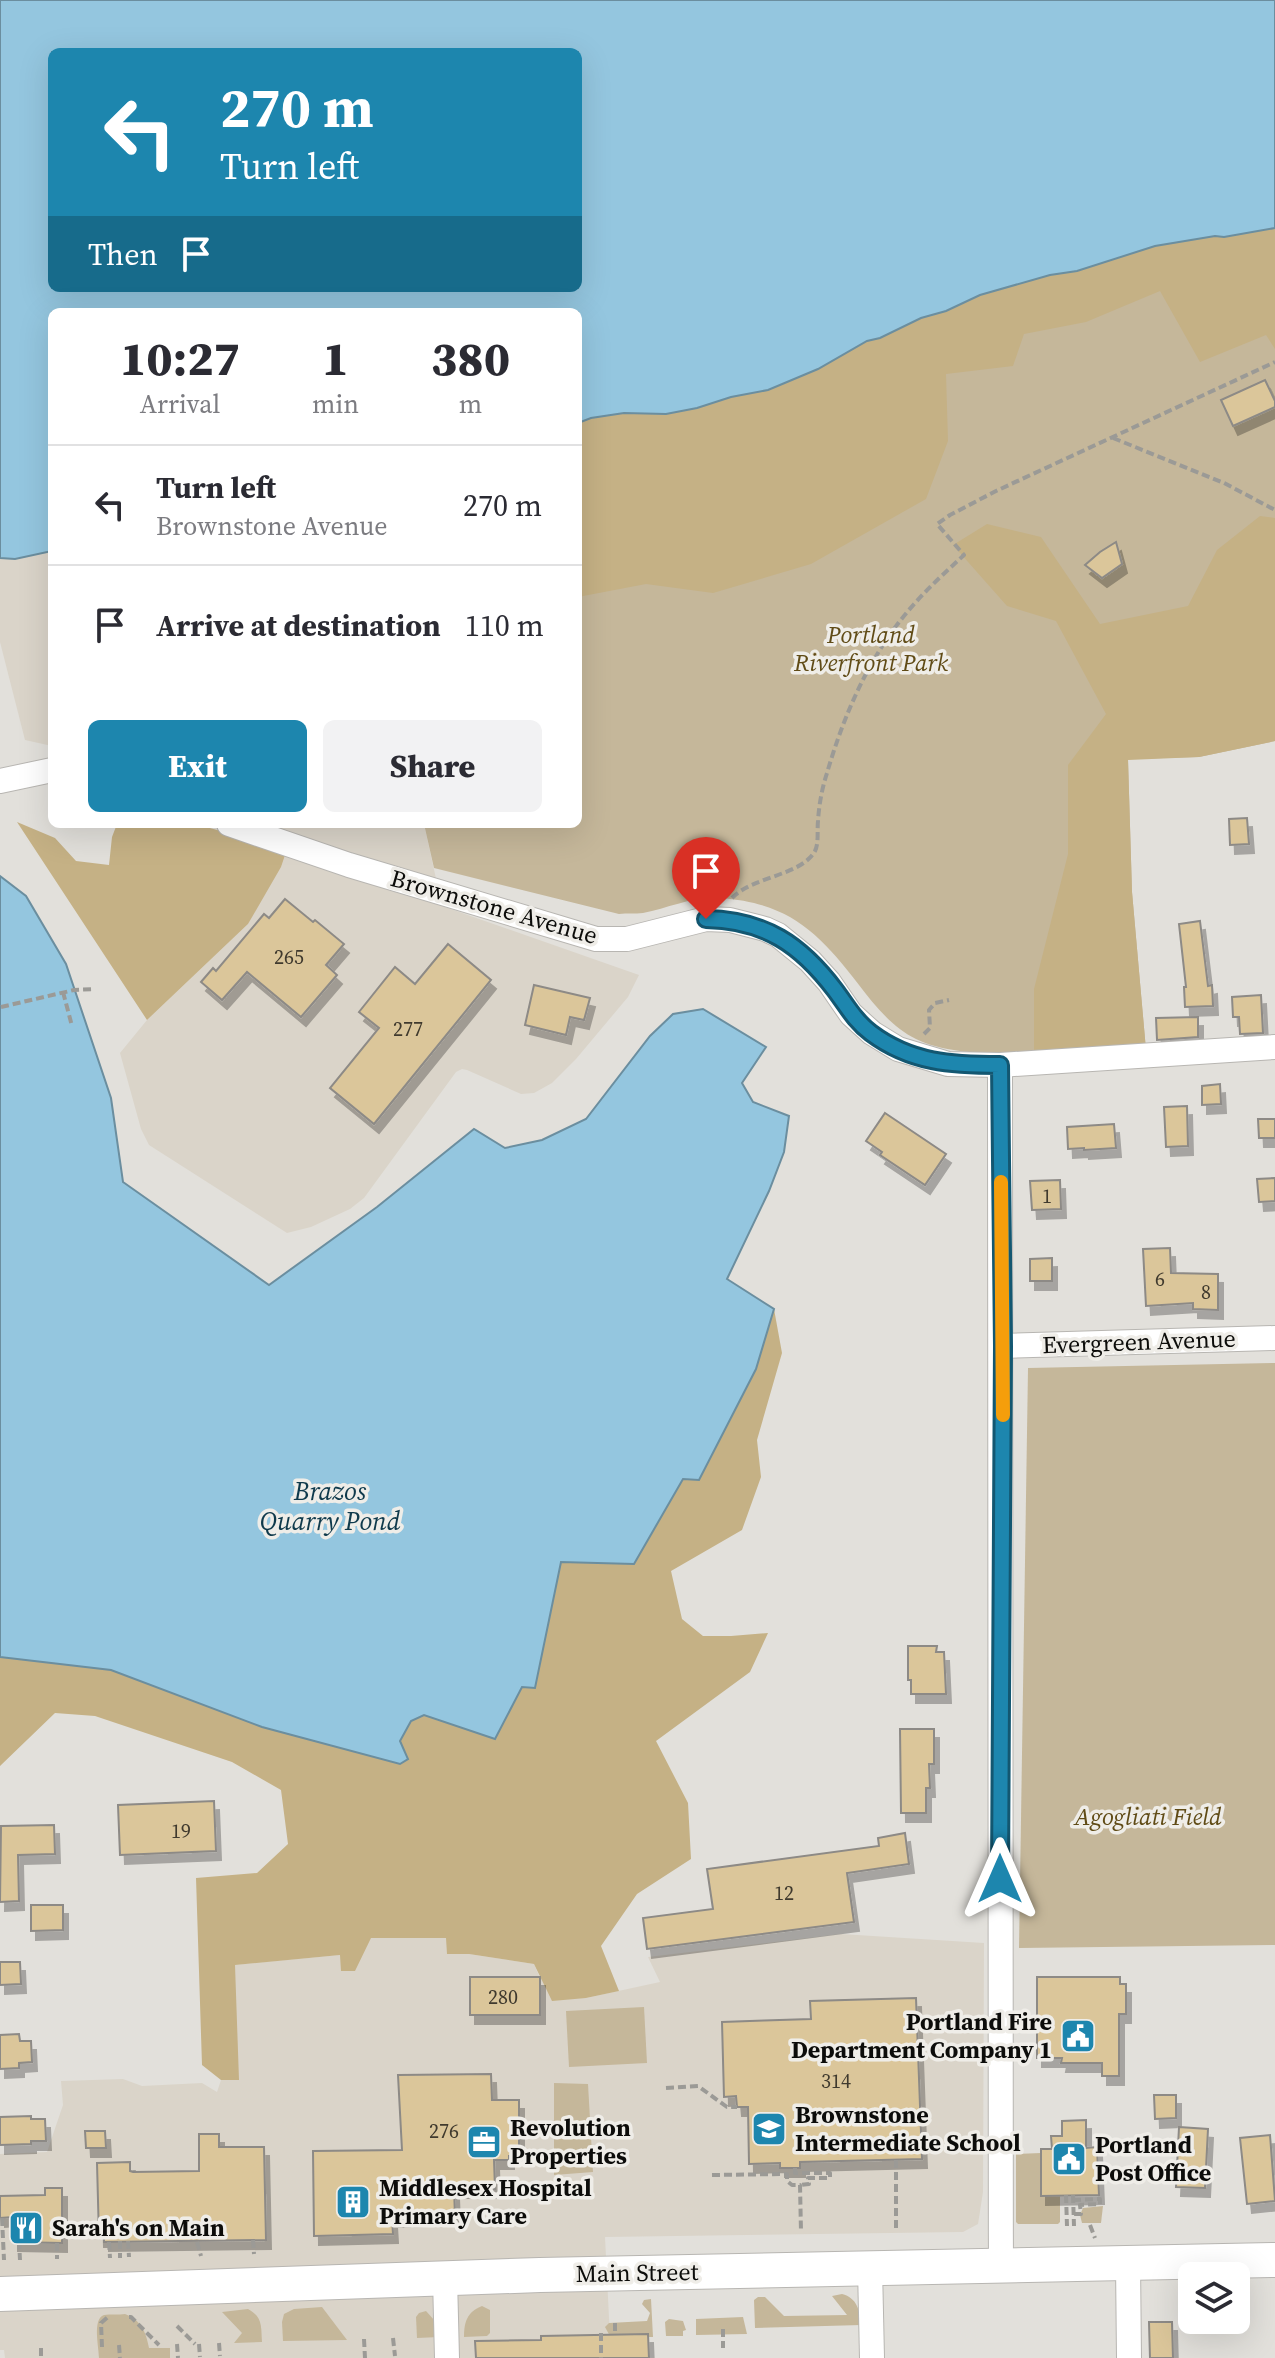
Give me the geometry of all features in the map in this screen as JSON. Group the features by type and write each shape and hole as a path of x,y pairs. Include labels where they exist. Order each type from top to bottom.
{"main road":[{"name":"Main Street","path":"0,2294 445,2278 1275,2260"}],"street":[{"path":"0,781 48,771"},
{"name":"Brownstone Avenue","path":"241,828 349,865 596,939 627,939 706,919 730,920 765,929 778,935 810,961 860,1024 885,1042 921,1058 948,1064 1000,1065 1275,1047"},
{"path":"1000,1065 1003,1346 999,1976 1001,2266"},
{"name":"Evergreen Avenue","path":"1003,1346 1275,1338"},
{"path":"1128,2263 1129,2358"},
{"path":"870,2268 872,2358"},
{"path":"445,2278 447,2358"}],"path":[{"path":"729,904 742,888 796,867 808,860 816,849 825,779 842,723 873,659 914,603 964,555 937,524 996,491 1275,362"},
{"path":"1112,437 1224,483 1275,510"},
{"path":"1,1007 63,992 95,989"},
{"path":"63,992 72,1026"},
{"path":"919,1037 930,1028 929,1010 935,1003 949,1000"},
{"path":"666,2088 698,2086 727,2107 737,2107"},
{"path":"896,2160 896,2231"},
{"path":"712,2175 787,2174 787,2181 800,2185 809,2184 808,2178 830,2178 830,2173 796,2170 800,2185 801,2232"},
{"path":"800,2185 804,2173"},
{"path":"1066,2195 1067,2226"},
{"path":"1074,2214 1081,2214 1080,2205 1100,2204 1100,2199 1073,2198 1074,2226"},
{"path":"2,2218 4,2260"},
{"path":"253,2240 254,2254"},
{"path":"19,2241 20,2260"},
{"path":"120,2241 120,2258"},
{"path":"128,2241 129,2257"},
{"path":"109,2242 110,2258"},
{"path":"197,2242 201,2256"},
{"path":"57,2243 57,2259"},
{"path":"102,2347 101,2323 107,2317 131,2317 159,2345"},
{"path":"615,2323 615,2333"},
{"path":"177,2326 197,2344 200,2357"},
{"path":"723,2329 723,2348"},
{"path":"601,2333 601,2358"},
{"path":"393,2338 395,2356"},
{"path":"364,2339 365,2358"},
{"path":"219,2343 220,2356"},
{"path":"177,2344 178,2358"},
{"path":"119,2345 120,2358"},
{"path":"41,2348 41,2357"}],"shaded area":[{"path":"1275,228 1275,349 1266,335 1200,362 1160,291 1086,322 1024,334 1013,366 946,374 948,441 926,499 811,564 713,593 646,584 582,596 582,421 624,413 666,414 768,390 818,369 867,341 980,295 1050,275 1077,271 1155,246"},
{"path":"1260,516 1275,518 1275,741 1199,757 1128,760 1132,892 1146,1050 1034,1053 1034,989 1068,854 1068,765 1106,714 1056,621 1007,606 953,545 987,524 1041,537 1100,624 1188,606 1217,550"},
{"path":"48,552 48,745 25,740 0,642 0,558 15,559"},
{"path":"17,822 55,838 76,861 109,865 115,828 210,828 287,849 281,867 248,924 147,1020"},
{"path":"279,828 425,828 442,906 639,975 628,997 552,1083 534,1093 521,1094 467,1070 456,1072 364,1198 350,1209 311,1227 287,1233 149,1145 141,1129 120,1053 147,1020 248,924 291,835"},
{"path":"774,1309 782,1353 757,1440 761,1477 742,1530 671,1571 682,1619 703,1636 768,1633 750,1672 656,1741 688,1803 691,1859 637,1894 601,1946 619,1991 552,2001 534,1964 469,1954 447,1954 446,1938 371,1938 355,1971 341,1971 340,1955 235,1965 239,2080 221,2080 202,2065 196,1878 257,1873 288,1844 281,1790 232,1762 95,1716 55,1713 0,1766 0,1657 111,1670 262,1727 408,1759 400,1741 411,1721 424,1715 495,1739 522,1686 535,1687 561,1562 634,1564 683,1478 699,1479 756,1369"},
{"path":"841,1934 984,1943 983,2192 978,2224 963,2232 605,2237 611,2358 5,2358 4,2350 0,2350 0,2154 47,2152 63,2105 61,2081 123,2079 142,2086 202,2083 217,2092 221,2080 238,2080 234,1965 340,1955 370,1938 447,1938 447,1954 469,1954 534,1964 540,1978 586,1998 660,1982 648,1957"}],"green space":[{"name":"Portland Riverfront Park","path":"1275,228 1275,741 1199,757 1128,759 1132,892 1146,1050 1027,1055 964,1052 938,1047 900,1029 816,936 801,924 766,906 710,898 643,913 619,914 434,868 425,828 582,828 582,422 795,380 921,318 1224,237"},
{"name":"Agogliati Field","path":"1275,1363 1275,1945 1019,1948 1028,1368"},
{"path":"644,2007 647,2063 569,2067 566,2011"},
{"path":"554,2083 588,2084 593,2172 554,2175"},
{"path":"1041,2153 1041,2195 1060,2195 1060,2222 1018,2224 1016,2154"},
{"path":"1103,2206 1101,2223 1082,2223 1080,2215 1083,2208"},
{"path":"842,2294 857,2305 861,2325 755,2328 754,2300 758,2297 765,2297 784,2316 847,2315 832,2296"},
{"path":"651,2299 653,2337 648,2334 611,2338 605,2327 609,2323 647,2321 650,2313 642,2304 644,2300"},
{"path":"482,2306 490,2310 490,2333 487,2336 464,2337 467,2318"},
{"path":"322,2307 347,2340 283,2341 284,2314 294,2309"},
{"path":"248,2309 259,2319 262,2342 234,2343 242,2333 222,2312"},
{"path":"426,2311 435,2321 439,2337 417,2338 416,2317"},
{"path":"125,2314 142,2327 149,2348 170,2348 170,2358 99,2358 97,2327 100,2318"},
{"path":"743,2317 747,2334 696,2335 696,2319"},
{"path":"669,2319 683,2321 686,2330 683,2336 666,2336 665,2322"}],"water":[{"path":"0,0 1275,0 1275,228 1155,246 1077,271 1050,275 980,295 867,341 818,369 768,390 697,408 666,414 624,413 582,421 582,308 48,308 48,552 15,559 0,558"},
{"name":"Brazos Quarry Pond","path":"0,876 26,896 66,964 111,1098 123,1182 269,1285 377,1207 474,1129 505,1148 542,1140 586,1119 650,1036 673,1014 703,1009 766,1047 742,1083 753,1102 789,1116 784,1152 727,1279 774,1309 756,1369 699,1480 683,1479 634,1564 561,1562 535,1688 522,1687 495,1739 424,1715 411,1721 400,1741 408,1759 400,1764 262,1727 111,1670 0,1657"}],"building":[{"path":"1265,380 1275,407 1233,426 1221,400"},
{"path":"1116,542 1122,564 1102,578 1085,565"},
{"path":"1247,818 1249,844 1230,845 1229,819"},
{"path":"285,899 344,944 326,965 337,975 301,1017 247,972 222,1000 201,982 213,968 216,971 264,914 269,918"},
{"path":"1200,921 1213,1006 1185,1007 1186,987 1179,924"},
{"path":"448,944 491,980 374,1124 330,1088 379,1028 359,1012 395,967 415,984"},
{"path":"534,985 590,998 584,1020 570,1017 566,1035 525,1025"},
{"path":"1261,995 1263,1033 1240,1034 1239,1017 1233,1017 1232,997"},
{"path":"1198,1017 1198,1037 1157,1040 1156,1018"},
{"path":"1220,1084 1221,1104 1202,1105 1202,1086"},
{"path":"1187,1106 1188,1146 1166,1147 1164,1107"},
{"path":"885,1113 946,1154 925,1185 880,1155 882,1152 866,1141"},
{"path":"1258,1119 1275,1119 1275,1138 1259,1138"},
{"path":"1114,1124 1116,1148 1068,1149 1067,1127"},
{"path":"1275,1178 1275,1201 1259,1202 1257,1179"},
{"path":"1060,1180 1061,1209 1032,1210 1030,1181"},
{"path":"1170,1248 1171,1273 1218,1274 1218,1310 1193,1309 1193,1303 1146,1306 1143,1249"},
{"path":"1052,1258 1052,1281 1030,1281 1030,1259"},
{"path":"908,1646 937,1646 936,1652 944,1652 946,1694 911,1694"},
{"path":"900,1729 934,1729 934,1764 929,1764 930,1788 926,1788 926,1813 901,1813"},
{"path":"214,1801 216,1851 120,1855 118,1805"},
{"path":"54,1825 55,1854 18,1855 19,1901 0,1902 1,1826"},
{"path":"905,1833 909,1864 847,1873 854,1922 647,1949 643,1918 713,1909 707,1869 879,1846 878,1838"},
{"path":"31,1905 63,1905 63,1930 31,1931"},
{"path":"0,1962 20,1962 21,1984 0,1985"},
{"path":"470,1977 540,1977 540,2015 470,2015"},
{"name":"Portland Fire Department Company 1","path":"1037,1977 1120,1977 1120,1984 1126,1984 1126,2014 1119,2014 1119,2076 1102,2076 1102,2063 1061,2063 1062,2058 1037,2058"},
{"path":"916,1998 922,2159 800,2162 800,2168 780,2168 780,2163 749,2164 748,2107 737,2107 736,2096 724,2097 722,2022 811,2019 810,2001"},
{"path":"19,2034 20,2041 31,2041 32,2062 19,2063 19,2068 0,2069 0,2035"},
{"path":"491,2074 492,2100 519,2100 519,2155 509,2156 509,2160 494,2160 495,2189 454,2189 455,2216 392,2218 393,2234 314,2236 313,2151 402,2150 398,2075"},
{"path":"1154,2095 1176,2095 1176,2118 1155,2119"},
{"path":"31,2116 31,2119 45,2119 46,2141 0,2145 0,2117"},
{"name":"Portland Post Office","path":"1086,2120 1086,2148 1097,2147 1099,2195 1041,2196 1041,2149 1052,2149 1051,2136 1062,2136 1062,2121"},
{"path":"1179,2127 1208,2129 1205,2188 1176,2187"},
{"path":"85,2131 105,2131 106,2148 86,2148"},
{"path":"199,2134 219,2134 219,2147 264,2147 266,2240 104,2242 104,2238 99,2238 97,2163 130,2162 130,2171 133,2172 199,2171"},
{"path":"1270,2135 1275,2201 1247,2204 1240,2138"},
{"path":"45,2188 62,2188 62,2243 13,2242 13,2217 0,2218 0,2196 45,2195"},
{"path":"1149,2322 1172,2322 1173,2358 1150,2358"},
{"path":"648,2334 649,2358 476,2358 475,2341"}],"slow traffic":[{"path":"1001,1182 1003,1415"}],"place":[{"name":"Portland Fire Department Company 1","path":"1078,2036"},
{"name":"Brownstone Intermediate School","path":"769,2129"},
{"name":"Revolution Properties","path":"484,2142"},
{"name":"Portland Post Office","path":"1069,2159"},
{"name":"Middlesex Hospital Primary Care","path":"353,2202"},
{"name":"Sarah's on Main","path":"26,2228"}],"route":[{"path":"706,919 753,925 778,935 819,971 860,1024 898,1049 948,1064 1000,1065 1003,1346 1000,1879"}]}
